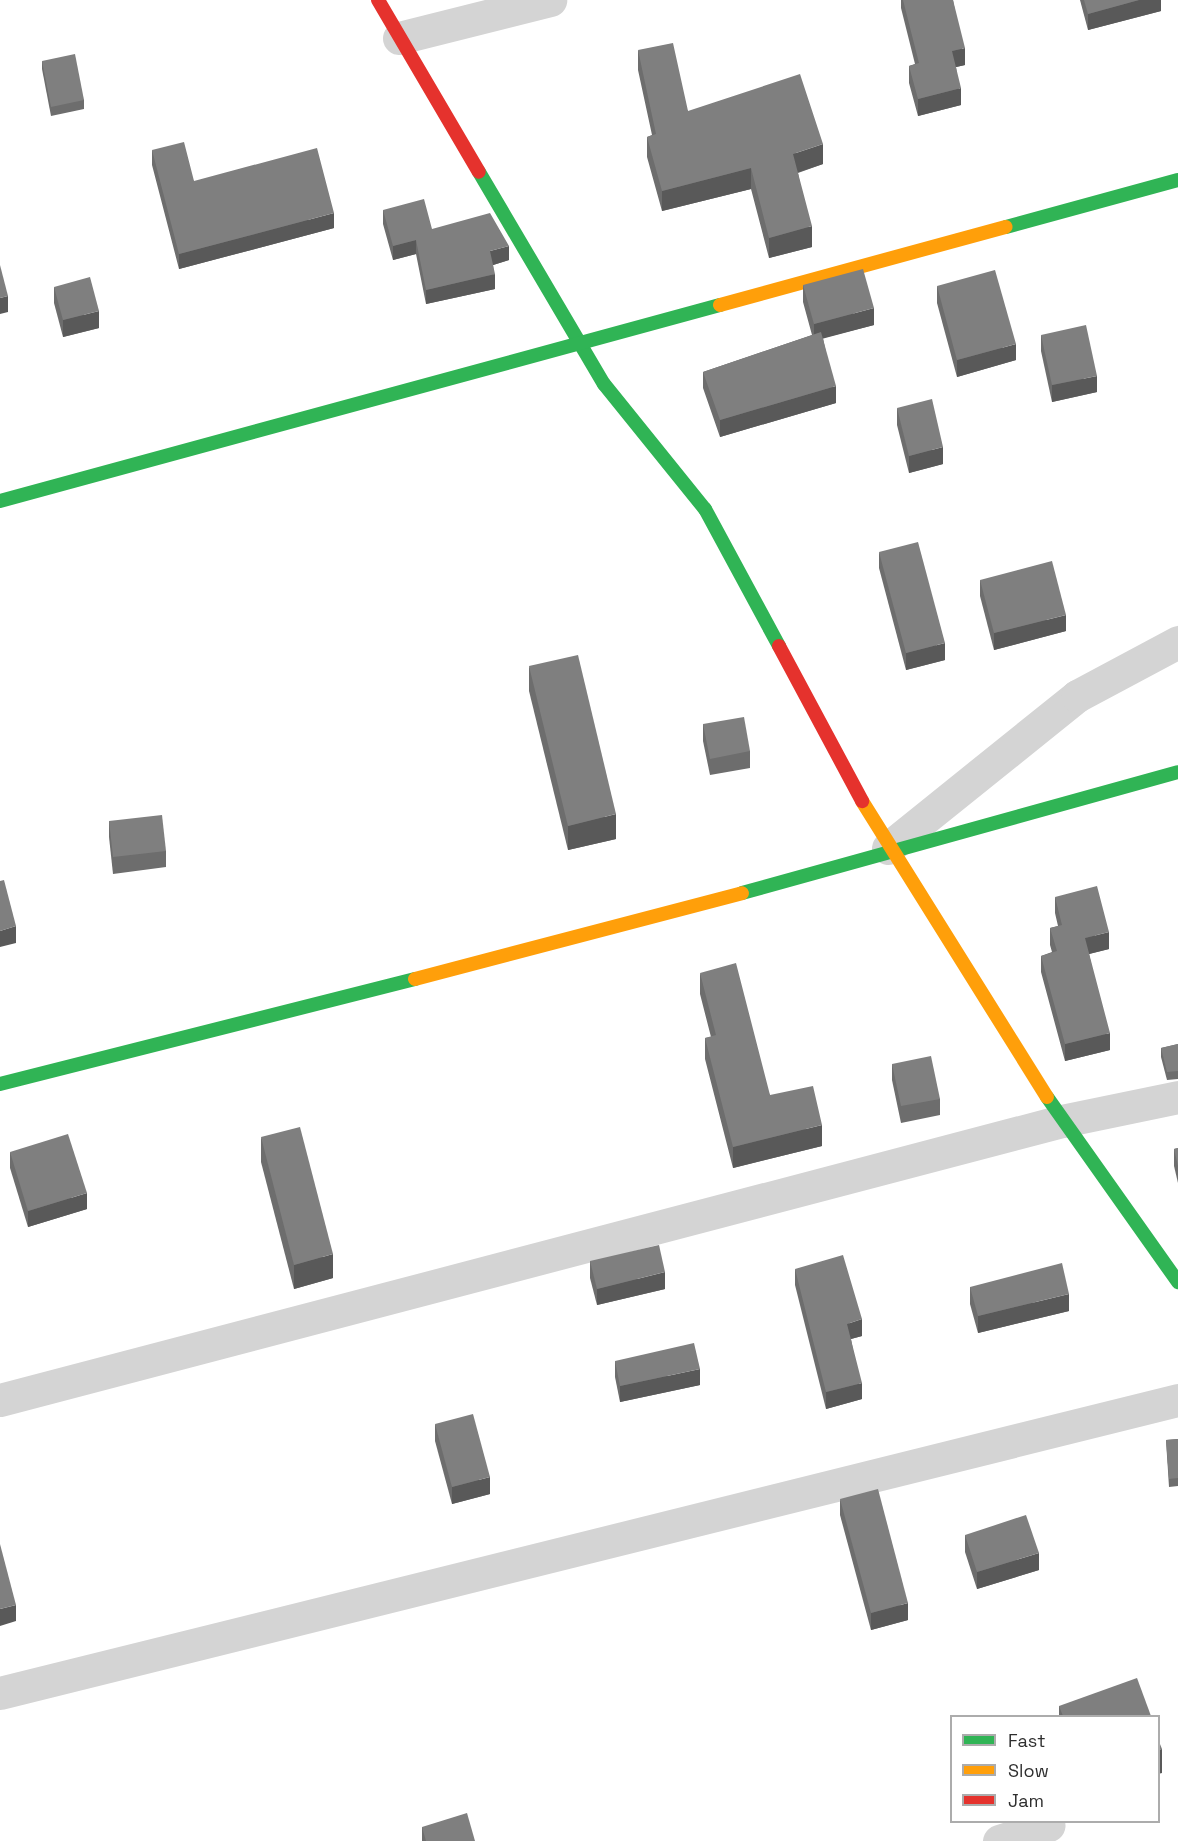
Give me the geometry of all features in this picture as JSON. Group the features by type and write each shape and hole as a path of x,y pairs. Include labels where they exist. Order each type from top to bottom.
{"street":[{"path":"378,0 604,384 705,509 888,848 1062,1121 1178,1282"},
{"path":"399,38 550,0"},
{"path":"0,501 580,346 1178,180"},
{"path":"888,848 1077,696 1178,642"},
{"path":"0,1084 679,912 888,848 1178,772"},
{"path":"0,1400 1062,1121 1178,1097"},
{"path":"0,1693 1178,1400"},
{"path":"999,1841 1048,1825"}],"building":[{"path":"903,0 953,0 965,48 952,51 961,88 918,99 909,66 919,63"},
{"path":"1084,0 1139,0 1088,14"},
{"path":"673,43 688,111 800,74 823,144 793,154 812,226 769,238 751,168 662,191 647,137 656,134 638,50"},
{"path":"75,54 84,100 51,107 42,61"},
{"path":"184,142 194,181 317,148 334,213 179,254 152,150"},
{"path":"424,199 432,229 490,213 509,246 490,251 495,274 426,290 416,240 393,246 383,210"},
{"path":"0,265 8,296 0,298"},
{"path":"863,269 874,308 814,324 803,285"},
{"path":"995,270 1016,344 957,360 937,286"},
{"path":"90,277 99,311 63,320 54,287"},
{"path":"1086,325 1097,376 1052,385 1041,335"},
{"path":"821,332 836,386 720,420 703,372"},
{"path":"932,399 943,447 909,456 897,408"},
{"path":"918,542 945,643 906,653 879,552"},
{"path":"1052,561 1066,615 994,633 980,580"},
{"path":"578,655 616,814 568,826 529,666"},
{"path":"744,717 750,751 710,759 703,724"},
{"path":"162,815 166,851 113,857 109,821"},
{"path":"4,880 16,926 0,931 0,881"},
{"path":"1097,886 1109,932 1085,938 1110,1033 1065,1044 1041,956 1057,951 1050,928 1062,925 1055,897"},
{"path":"736,963 770,1095 813,1086 822,1125 733,1147 705,1038 716,1035 700,973"},
{"path":"1178,1044 1178,1071 1167,1072 1161,1048"},
{"path":"931,1056 940,1099 901,1106 892,1064"},
{"path":"300,1127 333,1254 294,1265 261,1137"},
{"path":"68,1134 87,1193 28,1211 10,1152"},
{"path":"1178,1148 1178,1166 1174,1149"},
{"path":"659,1245 665,1272 597,1289 590,1261"},
{"path":"843,1255 862,1319 847,1324 862,1383 826,1392 795,1269"},
{"path":"1062,1263 1069,1294 978,1316 970,1287"},
{"path":"694,1343 700,1369 620,1386 615,1361"},
{"path":"473,1414 490,1477 452,1487 435,1424"},
{"path":"1178,1439 1178,1478 1169,1479 1166,1440"},
{"path":"878,1489 908,1603 871,1613 840,1499"},
{"path":"1026,1515 1039,1553 977,1572 965,1535"},
{"path":"0,1544 16,1605 0,1609"},
{"path":"1137,1678 1151,1715 1063,1715 1059,1706"},
{"path":"467,1813 475,1841 426,1841 422,1827"}],"traffic: fast":[{"path":"479,172 604,384 705,509 779,646"},
{"path":"1006,227 1178,180"},
{"path":"0,501 720,305"},
{"path":"742,893 1178,772"},
{"path":"0,1084 415,979"},
{"path":"1047,1097 1178,1282"}],"traffic: slow":[{"path":"720,305 1006,227"},
{"path":"862,801 1047,1097"},
{"path":"415,979 742,893"}],"traffic: jam":[{"path":"378,0 479,172"},
{"path":"779,646 862,801"}]}
